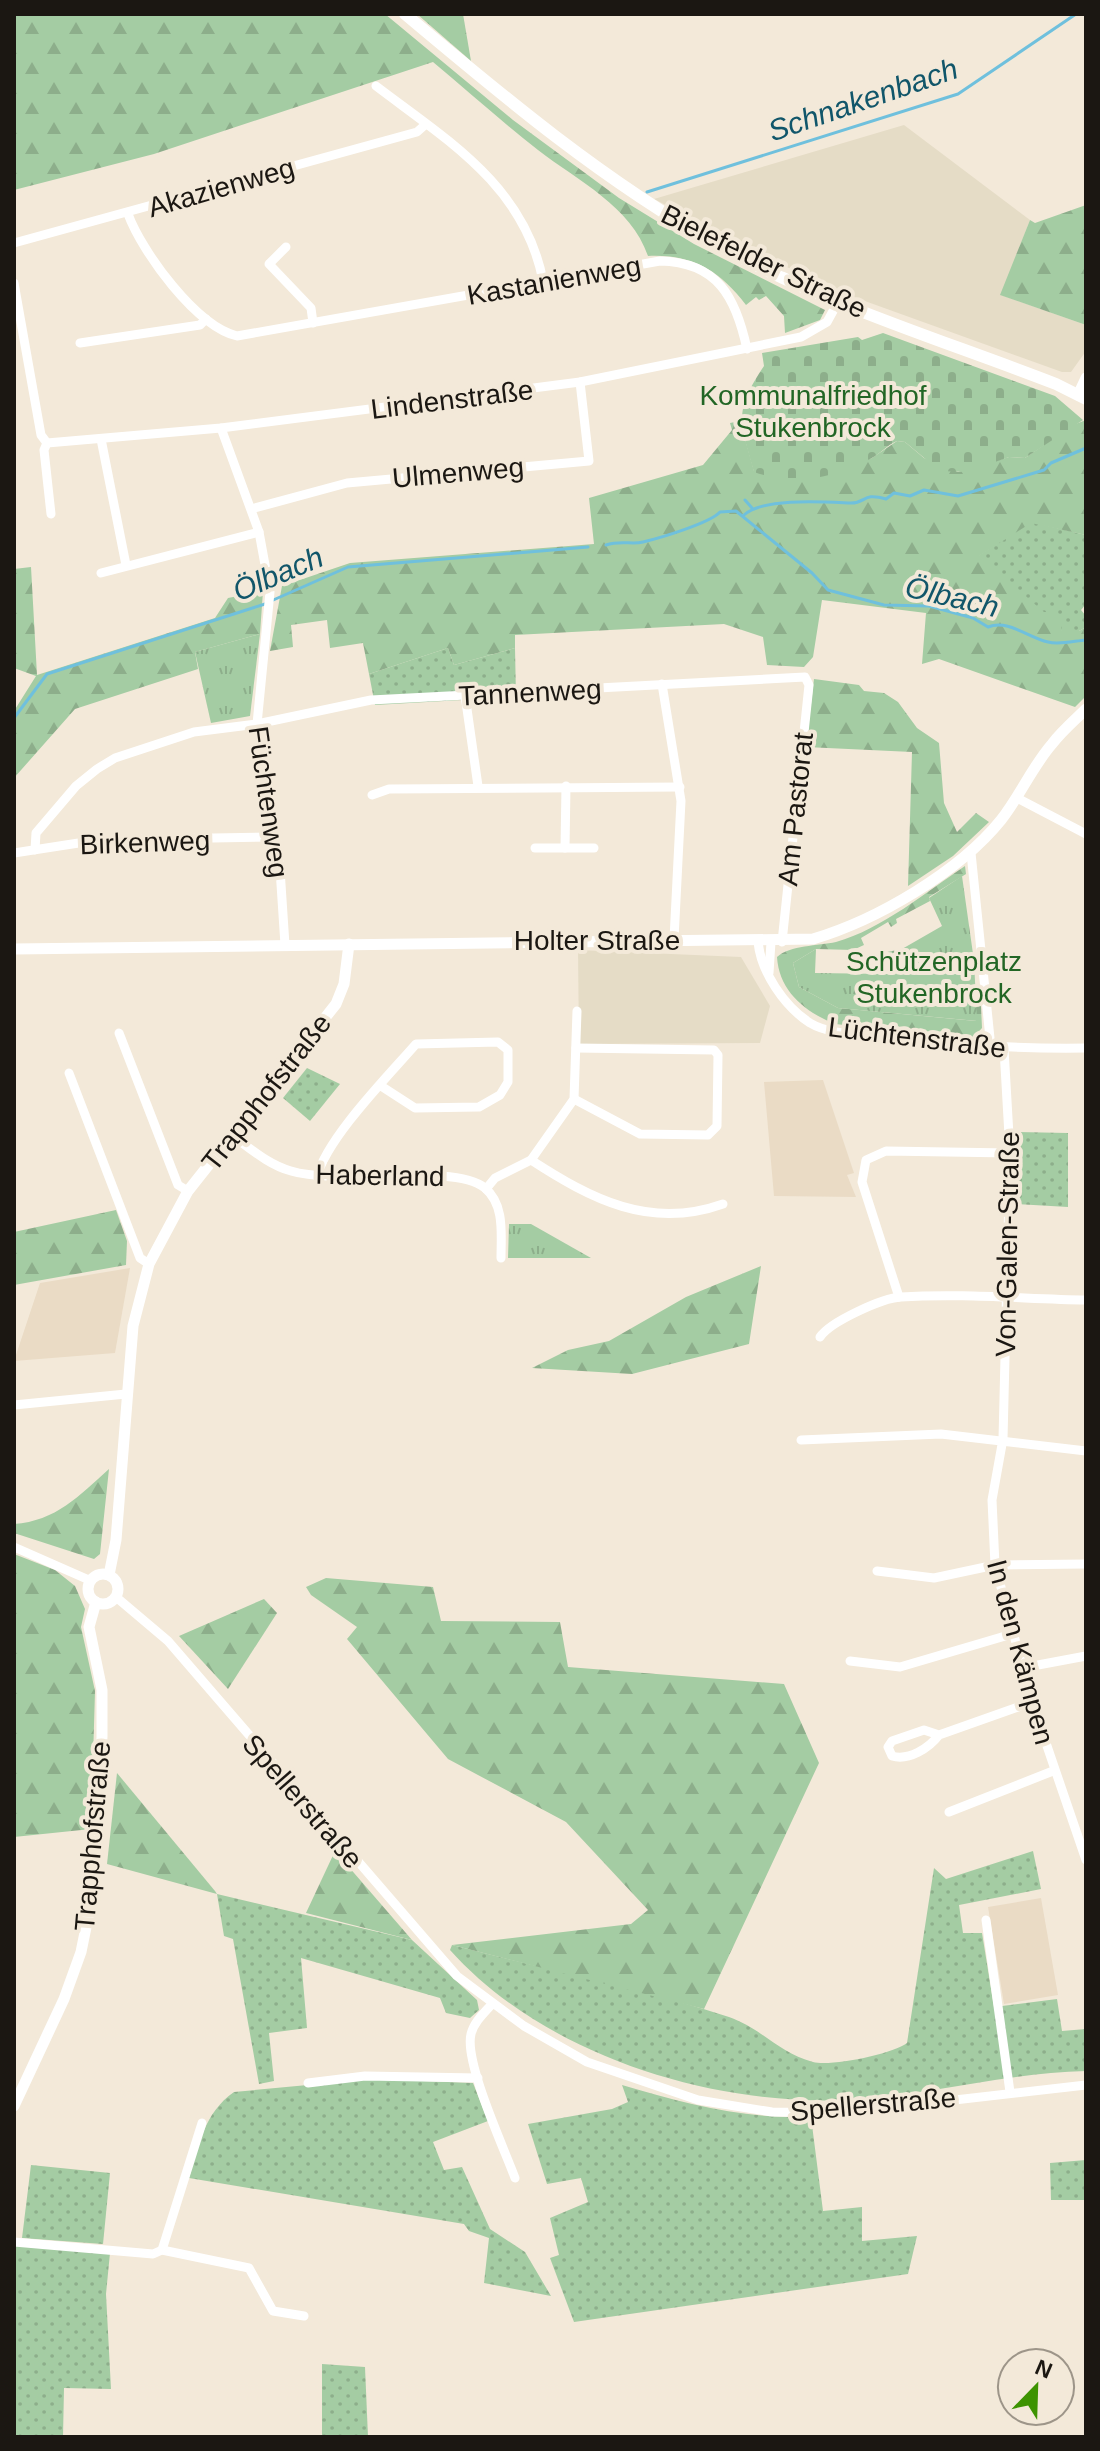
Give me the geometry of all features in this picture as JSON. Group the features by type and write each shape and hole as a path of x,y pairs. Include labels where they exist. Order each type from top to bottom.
{"main road":[{"name":"Bielefelder Straße","path":"405,14 564,145 645,202 720,246 838,302 1082,397"}],"street":[{"path":"376,86 426,124 502,190 535,254 543,281"},
{"name":"Akazienweg","path":"14,243 417,132 426,124"},
{"path":"80,343 189,327 206,319 146,254 128,214"},
{"path":"286,247 269,264 311,308 313,323"},
{"name":"Kastanienweg","path":"206,319 226,333 237,336 660,261 678,261 711,277 732,298 747,349"},
{"path":"14,283 41,435 47,443 44,450 51,514"},
{"name":"Lindenstraße","path":"47,443 221,428 580,382 747,349 815,331 827,322 838,302"},
{"path":"1082,397 1086,378"},
{"name":"Ulmenweg","path":"251,509 347,483 589,461 580,382"},
{"name":"Füchtenweg","path":"221,428 259,532 270,592 257,724 276,837 285,945"},
{"path":"101,439 126,565"},
{"path":"101,573 259,532"},
{"name":"Tannenweg","path":"35,850 36,833 76,786 115,758 194,732 257,724 371,700 805,677"},
{"name":"Am Pastorat","path":"777,942 809,685 805,677"},
{"path":"662,684 680,787 674,939"},
{"path":"465,695 478,786"},
{"name":"Holter Straße","path":"14,949 674,939 777,942 840,931 897,902 971,853 1017,798 1050,745 1086,709"},
{"path":"372,795 389,789 478,786 680,787"},
{"path":"565,848 566,786"},
{"path":"1017,798 1086,834"},
{"name":"Birkenweg","path":"14,853 98,840 276,837"},
{"path":"535,848 594,848"},
{"path":"971,853 991,1048"},
{"name":"Lüchtenstraße","path":"758,942 761,961 769,976 796,1011 824,1029 1004,1049 1086,1048"},
{"path":"769,976 777,942"},
{"name":"Trapphofstraße","path":"109,1575 116,1540 133,1326 149,1264 188,1191 336,1004 344,984 349,944"},
{"path":"576,1048 714,1050 718,1055 717,1126 708,1135 640,1134 574,1099 577,1011"},
{"name":"Trapphofstraße","path":"119,1033 178,1185 188,1191"},
{"path":"317,1177 333,1144 381,1086 416,1044 498,1042 508,1050 508,1082 500,1095 479,1107 415,1108 381,1086"},
{"name":"Von-Galen-Straße","path":"1003,1439 1010,1153 1004,1049"},
{"path":"69,1073 140,1258 149,1264"},
{"name":"Haberland","path":"486,1189 495,1178 531,1160 574,1099"},
{"name":"Haberland","path":"233,1136 272,1164 317,1177 459,1177 486,1189 500,1213 501,1258"},
{"path":"899,1297 862,1182 866,1160 886,1151 1010,1153"},
{"path":"531,1160 580,1192 617,1207 702,1211 723,1204"},
{"path":"820,1337 825,1329 899,1297 1086,1300"},
{"path":"14,1405 126,1394"},
{"path":"801,1440 941,1434 1086,1451"},
{"name":"In den Kämpen","path":"1003,1439 992,1500 995,1565 1053,1771 1086,1860"},
{"path":"14,1547 89,1580"},
{"path":"877,1571 934,1578 995,1565 1086,1564"},
{"path":"101,1573 109,1575 116,1580 116,1597 105,1604 96,1602 87,1589 89,1580 101,1573"},
{"name":"Spellerstraße","path":"116,1597 168,1641 457,1976 492,2004 587,2062 698,2100 772,2112 841,2113 1086,2085"},
{"name":"Trapphofstraße","path":"14,2106 64,1999 81,1952 91,1903 102,1737 102,1690 89,1627 96,1602"},
{"path":"850,1661 900,1667 1012,1634"},
{"path":"1022,1668 1086,1656"},
{"path":"939,1735 924,1730 892,1741 888,1747 892,1756 899,1758 929,1748 939,1735 1032,1702"},
{"path":"949,1812 1053,1771"},
{"path":"986,1920 1010,2092"},
{"path":"492,2004 470,2035 478,2078 515,2178"},
{"path":"308,2083 365,2076 478,2078"},
{"path":"162,2250 202,2123"},
{"path":"14,2242 153,2254 162,2250 249,2268 273,2311 304,2316"}],"shaded area":[{"path":"904,125 1030,220 1001,295 1086,325 1086,351 1071,372 1062,372 826,287 654,199"},
{"path":"578,950 741,957 770,1006 760,1043 579,1044"},
{"path":"823,1080 854,1173 847,1175 856,1197 774,1196 764,1082"},
{"path":"130,1268 115,1353 14,1361 40,1283"},
{"path":"1041,1898 1058,1995 1004,2004 988,1907"}],"green space":[{"path":"14,14 385,14 513,120 619,198 694,244 825,310 820,320 785,333 784,316 766,296 759,300 756,297 746,305 726,283 704,267 679,258 648,256 629,223 602,196 525,139 433,62 154,154 14,190"},
{"path":"417,14 463,14 471,61"},
{"path":"1086,205 1086,325 1000,295 1030,220 1035,223"},
{"name":"Kommunalfriedhof Stukenbrock","path":"883,333 1055,396 1083,420 1025,458 1009,457 967,472 940,471 905,442 897,441 870,459 814,478 785,479 754,472 742,418 747,395 764,366 762,353 858,337 862,340"},
{"path":"1086,420 1086,535 1031,523 979,556 1044,612 1052,612 1060,618 1062,631 1079,631 1086,627 1086,696 1075,707 939,659 922,664 926,613 822,600 813,657 804,667 767,665 763,637 724,624 515,635 515,648 454,665 448,648 369,674 363,643 330,648 327,620 291,625 293,647 270,651 282,586 350,563 594,544 589,498 703,465 732,430 730,423 740,421 754,471 849,466 872,458 897,441 905,442 924,458 958,472 1009,457 1025,458 1073,425"},
{"path":"1031,522 1086,535 1086,604 1081,610 1086,616 1086,627 1079,631 1062,631 978,556"},
{"path":"31,567 37,675 215,618 228,598 263,591 260,634 195,652 198,669 75,709 14,778 14,711 36,676 14,668 14,569"},
{"path":"260,634 250,716 211,723 195,652"},
{"path":"448,648 454,665 515,648 516,697 375,705 369,674"},
{"path":"814,679 859,685 864,691 884,693 898,702 917,728 939,743 944,803 957,832 976,813 989,822 953,856 908,886 912,752 806,747"},
{"path":"965,866 966,874 929,897 930,901 896,919 897,923 891,927 888,922 861,938 864,945 853,950 816,949 793,963 799,987 838,1008 976,1021 976,1006 981,1006 982,1028 973,1038 835,1024 804,1006 788,990 777,957 797,948 836,942 870,928"},
{"name":"Schützenplatz Stukenbrock","path":"962,876 974,961 977,1021 838,1008 799,987 793,963 816,949 815,973 887,974 887,952 902,949 942,926 929,898"},
{"path":"307,1068 340,1084 310,1121 283,1098"},
{"path":"1017,1132 1068,1133 1068,1207 1015,1204"},
{"path":"116,1210 127,1241 126,1265 14,1285 14,1232"},
{"path":"509,1224 531,1224 591,1258 508,1258"},
{"path":"761,1266 749,1344 632,1374 532,1368 568,1350 609,1341 686,1297"},
{"path":"109,1469 100,1554 94,1559 14,1533 14,1524 42,1518 66,1506"},
{"path":"14,1554 55,1570 75,1586 85,1609 81,1627 95,1691 91,1829 14,1837"},
{"path":"326,1578 433,1587 441,1621 560,1622 568,1667 784,1684 819,1763 704,2009 452,1945 631,1924 648,1910 566,1822 448,1759 347,1639 357,1627 311,1595 306,1587"},
{"path":"264,1599 277,1613 228,1689 179,1636"},
{"path":"117,1773 215,1891 217,1894 107,1864"},
{"path":"335,1851 412,1940 306,1913"},
{"path":"1033,1851 1041,1889 959,1905 963,1933 982,1933 994,2007 1057,1999 1062,2031 1086,2029 1086,2071 846,2100 793,2100 739,2094 685,2083 580,2045 532,2018 488,1987 450,1950 452,1945 661,1996 741,2022 801,2058 821,2063 847,2061 876,2055 907,2043 934,1868 946,1879"},
{"path":"217,1894 412,1940 477,2000 479,2010 470,2018 446,2013 440,1998 301,1958 307,2028 269,2033 274,2081 259,2084 233,1939 224,1936"},
{"path":"372,2079 473,2083 488,2121 433,2142 444,2170 462,2167 490,2229 525,2252 551,2296 484,2283 489,2238 469,2231 464,2224 189,2178 209,2120 234,2092"},
{"path":"622,2085 715,2109 762,2116 811,2117 823,2211 862,2207 862,2241 917,2236 908,2274 574,2322 550,2258 559,2255 550,2218 588,2202 581,2178 547,2184 528,2124 612,2109 628,2102"},
{"path":"1086,2160 1086,2200 1051,2200 1050,2163"},
{"path":"31,2165 110,2173 103,2244 22,2238"},
{"path":"14,2244 110,2253 106,2294 111,2389 64,2388 63,2437 14,2437"},
{"path":"322,2364 365,2367 368,2437 322,2437"}],"waterway":[{"name":"Schnakenbach","path":"647,192 958,94 1076,14"},
{"path":"744,515 753,509 780,503 856,503 869,497 886,499 894,493 910,496 924,490 958,496 1044,470 1051,463 1086,448"},
{"name":"Schnakenbach","path":"745,500 752,508"},
{"name":"Ölbach","path":"606,545 651,540 696,525 720,512 736,511 812,573 828,590 884,605 929,606 973,618 988,627 1011,627 1048,642 1086,640"},
{"name":"Ölbach","path":"271,601 348,567 588,547"},
{"name":"Ölbach","path":"14,718 47,674 265,604"}]}
